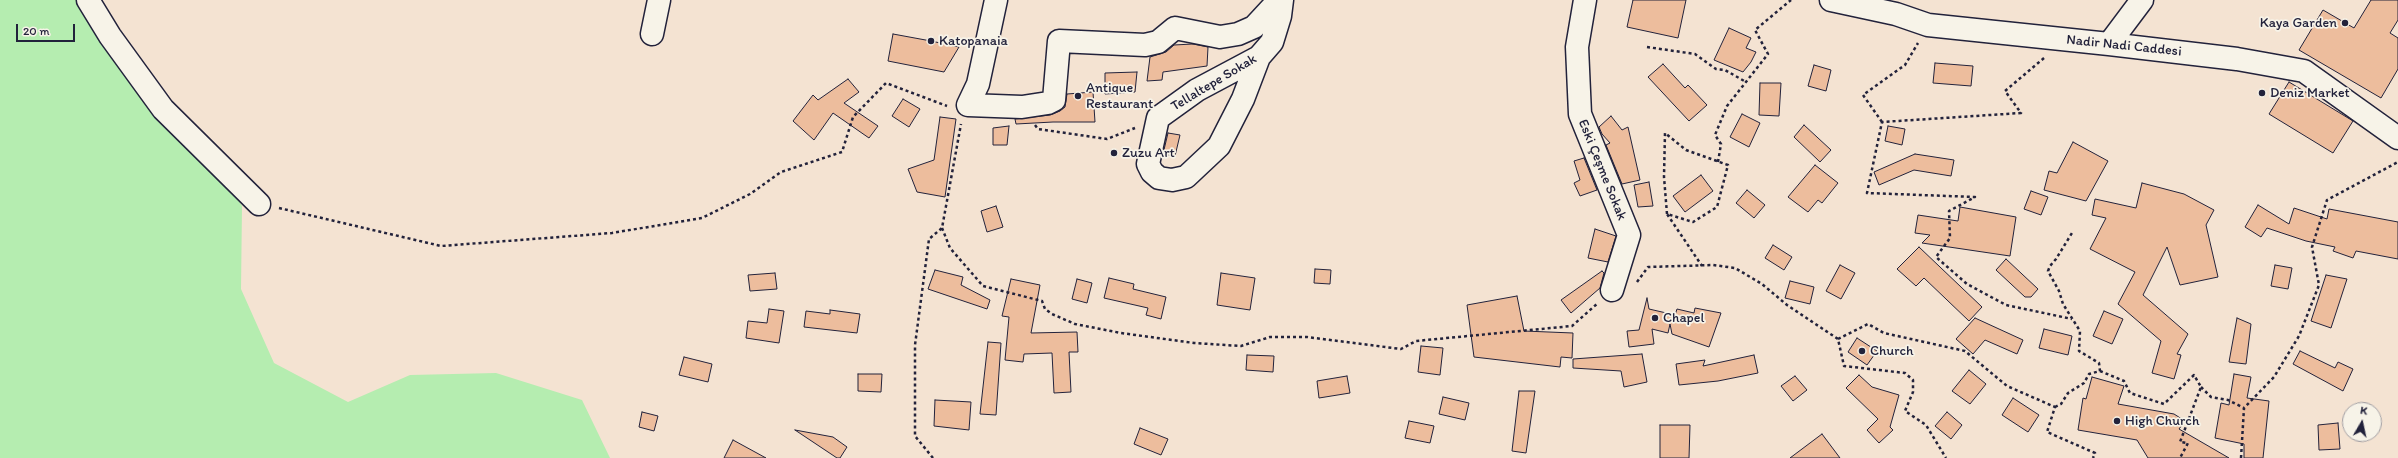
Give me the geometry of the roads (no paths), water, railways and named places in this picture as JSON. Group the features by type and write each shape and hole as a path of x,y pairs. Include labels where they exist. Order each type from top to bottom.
{"street":[{"path":"88,0 110,36 163,109 259,204"},
{"path":"652,34 659,0"},
{"path":"996,0 978,84 968,105 1022,107 1048,103 1054,100 1059,41 1145,45 1158,42 1175,28 1220,37 1238,34 1254,27 1279,0"},
{"name":"Tellaltepe Sokak","path":"1259,57 1197,90 1158,118 1148,164 1152,172 1159,178 1172,180 1186,177 1219,146 1240,105 1259,57 1272,42 1280,16 1282,0"},
{"name":"Eski Çeşme Sokak","path":"1586,0 1577,47 1580,114 1629,235 1612,290"},
{"name":"Nadir Nadi Caddesi","path":"1830,0 1901,7 1928,26 2109,44 2237,59 2304,71 2398,138"},
{"path":"2109,44 2142,0"}],"place":[{"name":"Kaya Garden","path":"2345,23"},
{"name":"Katopanaia","path":"931,41"},
{"name":"Deniz Market","path":"2262,93"},
{"name":"Antique Restaurant","path":"1078,96"},
{"name":"Zuzu Art","path":"1114,153"},
{"name":"Chapel","path":"1655,318"},
{"name":"Church","path":"1862,351"},
{"name":"High Church","path":"2117,421"}]}
